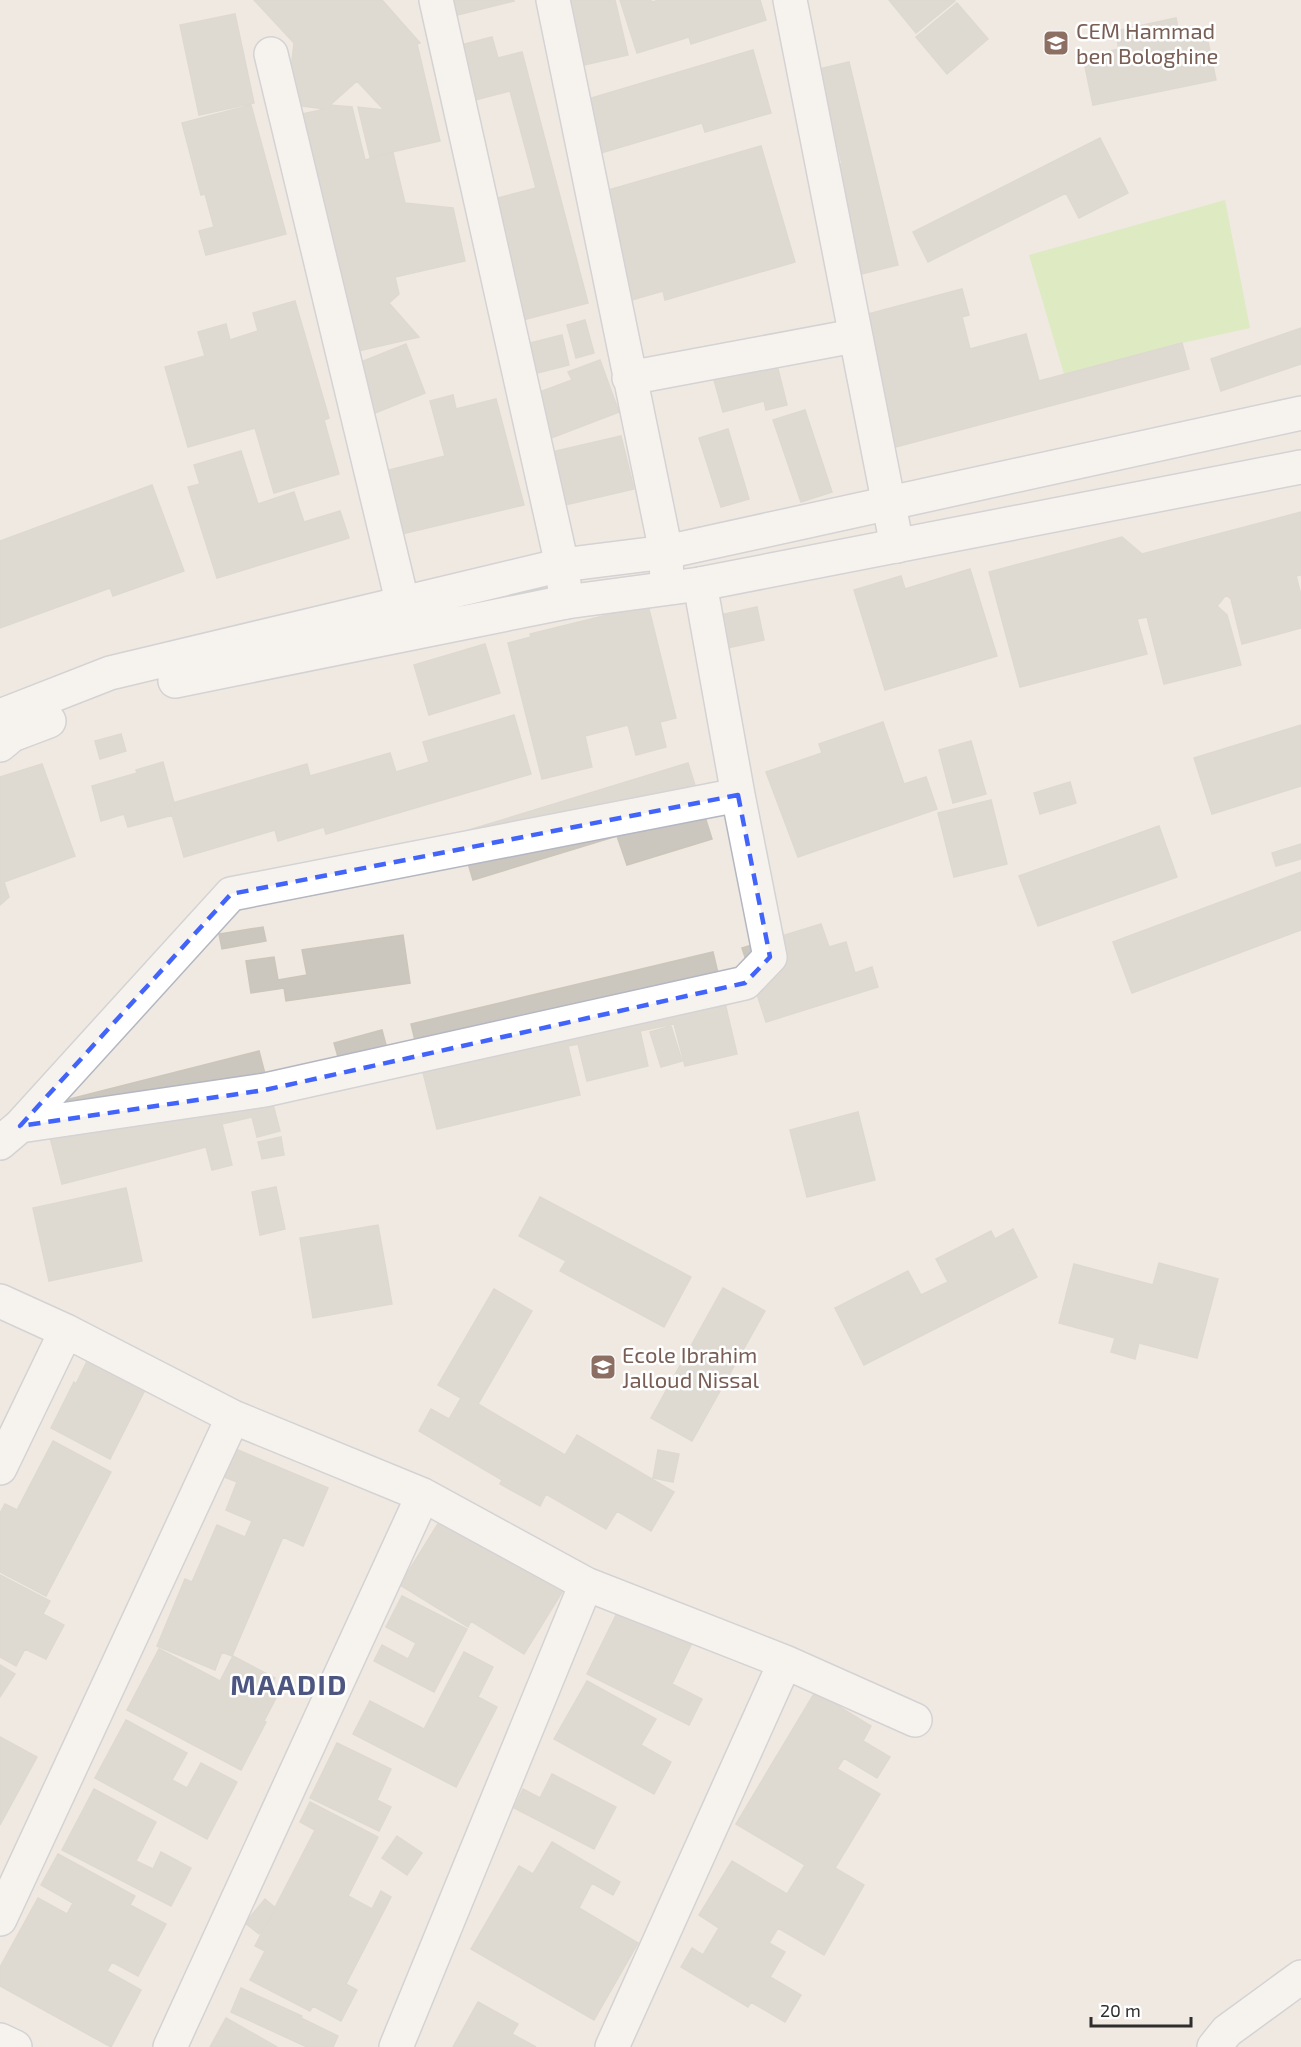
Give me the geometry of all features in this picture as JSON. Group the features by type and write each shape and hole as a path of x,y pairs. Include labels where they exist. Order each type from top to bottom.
{"street":[{"path":"436,0 562,565 566,602"},
{"path":"553,0 666,552 667,587"},
{"path":"790,0 887,505 897,546"},
{"path":"271,54 406,620"},
{"path":"629,378 855,336"},
{"path":"0,745 12,735 117,695 406,620 562,565 666,552 1301,413"},
{"path":"0,716 110,673 406,620 700,584 1301,467"},
{"path":"10,1135 265,1090 745,983 770,957 700,584"},
{"path":"10,1135 231,894 738,795"},
{"path":"0,1301 66,1331 233,1417 423,1495 586,1584 785,1662 915,1720"},
{"path":"0,1468 66,1331"},
{"path":"0,1919 233,1417"},
{"path":"170,2047 423,1495"},
{"path":"396,2047 586,1584"},
{"path":"612,2047 785,1662"},
{"path":"1214,2047 1227,2031 1301,1977"},
{"path":"0,2040 15,2047"}],"highlighted area":[{"path":"738,795 770,957 745,983 265,1090 20,1126 231,894"}],"green space":[{"path":"1225,200 1250,328 1064,374 1029,255"}],"building":[{"path":"254,0 382,0 420,43 417,44 440,141 370,157 358,107 384,110 357,81 330,105 352,107 365,160 393,153 405,203 453,208 465,261 395,277 399,294 389,303 419,337 349,353 293,116 325,109 287,104 294,43"},
{"path":"441,0 513,0 514,1 445,18"},
{"path":"560,0 615,0 628,55 575,67"},
{"path":"620,0 651,0 652,2 659,0 760,0 766,20 691,44 689,37 637,53"},
{"path":"889,0 954,0 955,1 916,33"},
{"path":"957,3 988,39 947,74 916,37"},
{"path":"235,14 254,103 199,115 180,25"},
{"path":"1176,18 1180,37 1206,32 1216,80 1093,105 1083,57 1119,49 1115,31"},
{"path":"492,37 498,58 522,52 588,303 515,322 483,202 536,188 510,91 471,101 457,46"},
{"path":"753,50 771,113 705,132 702,123 594,155 578,102"},
{"path":"849,62 898,265 857,275 831,167 842,164 819,69"},
{"path":"251,105 286,234 206,255 199,231 214,227 205,194 201,195 182,123"},
{"path":"1100,138 1128,193 1079,218 1066,193 928,262 913,232"},
{"path":"761,146 795,262 665,300 663,291 628,301 598,193"},
{"path":"962,289 969,315 962,317 970,349 1026,334 1039,381 1182,343 1189,369 888,449 853,318"},
{"path":"295,301 329,418 324,420 339,474 274,493 255,428 188,447 165,367 205,356 198,332 226,324 230,340 258,331 253,313"},
{"path":"585,320 594,353 576,358 567,325"},
{"path":"1301,328 1301,364 1221,391 1211,359"},
{"path":"562,335 569,365 533,374 526,344"},
{"path":"406,344 425,393 365,417 346,368"},
{"path":"600,360 619,412 546,440 529,396 572,380 568,372"},
{"path":"776,361 787,405 766,410 764,401 723,412 714,380 759,369"},
{"path":"453,395 456,409 496,399 524,505 389,537 373,474 445,456 430,401"},
{"path":"805,410 832,492 801,502 773,420"},
{"path":"728,429 749,499 721,507 699,438"},
{"path":"621,436 634,489 556,507 543,454"},
{"path":"241,451 258,504 294,492 304,522 340,511 349,538 217,578 188,487 200,484 194,465"},
{"path":"152,485 184,571 113,596 110,588 0,628 0,541"},
{"path":"1301,512 1301,575 1296,576 1301,595 1301,628 1242,644 1231,599 1226,595 1217,606 1227,615 1241,665 1164,684 1147,617 1137,619 1147,654 1020,687 989,572 1122,537 1142,554"},
{"path":"970,569 997,656 885,690 854,590 901,576 905,589"},
{"path":"648,605 676,718 660,722 666,747 636,755 628,725 585,736 592,767 542,779 508,643 531,637 530,634"},
{"path":"757,607 764,640 727,648 720,615"},
{"path":"485,644 500,693 429,715 414,665"},
{"path":"514,715 531,774 326,834 324,827 278,841 275,830 184,857 169,804 307,764 310,776 390,753 396,772 429,762 423,742"},
{"path":"883,722 904,784 926,777 937,809 798,857 766,772 822,753 819,744"},
{"path":"1301,725 1301,786 1212,814 1194,758"},
{"path":"121,734 126,751 100,759 95,741"},
{"path":"971,741 986,794 953,803 939,750"},
{"path":"163,762 177,814 128,827 124,814 101,821 92,786 137,773 136,770"},
{"path":"688,763 712,839 627,865 617,836 473,880 459,833"},
{"path":"42,764 75,856 4,882 9,897 0,905 0,777"},
{"path":"1070,782 1076,803 1040,814 1034,793"},
{"path":"991,800 1007,864 954,877 938,813"},
{"path":"1159,826 1177,877 1038,926 1019,876"},
{"path":"1301,844 1301,859 1276,866 1272,853"},
{"path":"1301,872 1301,930 1132,993 1113,942"},
{"path":"821,924 829,947 846,942 855,973 872,967 878,987 766,1022 742,948"},
{"path":"263,927 266,941 222,949 219,934"},
{"path":"403,935 410,983 286,1001 284,988 251,993 246,961 274,957 278,980 307,975 302,950"},
{"path":"713,952 737,1054 685,1066 674,1024 640,1031 648,1066 587,1081 578,1044 568,1046 580,1095 437,1129 411,1024"},
{"path":"671,1026 682,1061 661,1067 650,1032"},
{"path":"382,1030 390,1060 343,1074 334,1043"},
{"path":"259,1051 280,1131 257,1137 252,1117 222,1124 232,1165 212,1170 206,1147 62,1184 42,1106"},
{"path":"858,1112 875,1180 807,1197 790,1130"},
{"path":"281,1137 284,1155 262,1159 258,1142"},
{"path":"276,1187 285,1229 260,1235 252,1192"},
{"path":"126,1188 142,1261 49,1281 33,1208"},
{"path":"540,1197 691,1277 664,1327 560,1271 566,1261 519,1236"},
{"path":"378,1225 392,1304 313,1318 300,1238"},
{"path":"1013,1229 1037,1277 864,1365 835,1308 908,1271 921,1295 948,1282 936,1259 991,1231 995,1239"},
{"path":"1159,1263 1218,1279 1197,1358 1139,1343 1135,1359 1111,1352 1115,1338 1059,1323 1074,1264 1153,1285"},
{"path":"723,1288 765,1311 692,1441 651,1418"},
{"path":"494,1289 532,1311 478,1404 565,1455 577,1435 674,1492 651,1531 617,1511 606,1529 546,1494 540,1506 500,1484 502,1480 419,1431 431,1409 449,1419 461,1398 438,1385"},
{"path":"90,1355 148,1384 110,1459 51,1428"},
{"path":"53,1441 111,1472 46,1596 0,1572 0,1513 5,1504 17,1510"},
{"path":"233,1448 328,1488 303,1546 283,1537 232,1656 222,1652 215,1670 157,1646 185,1579 192,1582 217,1525 245,1537 252,1521 226,1510 237,1482 222,1476"},
{"path":"658,1450 679,1454 673,1482 653,1478"},
{"path":"444,1514 564,1589 524,1654 471,1621 468,1627 400,1585"},
{"path":"0,1575 50,1601 43,1614 64,1625 46,1659 25,1649 16,1666 0,1657"},
{"path":"402,1596 467,1629 434,1692 374,1661 382,1645 408,1659 416,1643 386,1627"},
{"path":"619,1609 691,1645 672,1684 702,1699 689,1725 587,1674"},
{"path":"159,1649 220,1681 233,1656 275,1678 267,1693 276,1698 241,1770 127,1710"},
{"path":"464,1652 493,1667 478,1697 497,1707 456,1787 353,1734 370,1701 424,1729"},
{"path":"0,1665 15,1674 0,1697"},
{"path":"587,1681 656,1719 641,1745 671,1762 654,1794 554,1739"},
{"path":"815,1692 871,1726 863,1741 890,1757 877,1778 844,1758 837,1769 880,1794 835,1868 864,1885 824,1955 778,1928 769,1943 785,1952 770,1977 801,1995 785,2022 751,2002 748,2007 681,1967 692,1948 703,1955 719,1928 699,1915 732,1861 787,1894 805,1865 736,1824"},
{"path":"126,1720 187,1753 172,1780 187,1788 201,1763 237,1782 207,1839 95,1778"},
{"path":"0,1737 37,1757 0,1825"},
{"path":"337,1743 391,1769 377,1800 391,1807 379,1831 310,1798"},
{"path":"552,1774 616,1807 594,1849 514,1808 523,1789 540,1798"},
{"path":"94,1789 156,1822 136,1861 153,1869 161,1852 191,1868 171,1906 62,1850"},
{"path":"310,1802 378,1837 348,1896 372,1909 381,1891 391,1897 346,1984 357,1990 341,2021 313,2006 310,2011 250,1980 265,1951 255,1946 315,1830 300,1822"},
{"path":"397,1836 422,1853 407,1875 382,1858"},
{"path":"552,1842 620,1882 613,1895 592,1883 579,1908 638,1943 594,2020 471,1949 519,1866 533,1874"},
{"path":"58,1854 135,1896 130,1905 166,1924 138,1976 112,1962 107,1971 141,1990 111,2047 0,1986 0,1967 38,1898 67,1914 73,1903 41,1885"},
{"path":"265,1899 278,1910 259,1934 245,1923"},
{"path":"241,1988 302,2016 301,2018 338,2036 333,2047 307,2047 231,2012"},
{"path":"478,2002 518,2024 512,2034 536,2047 453,2047"},
{"path":"226,2018 277,2047 210,2047"}],"place":[{"name":"CEM Hammad ben Bologhine","path":"1056,43"},
{"name":"Ecole Ibrahim Jalloud Nissal","path":"603,1367"}],"district":[{"name":"MAADID","path":"289,1684"}]}
